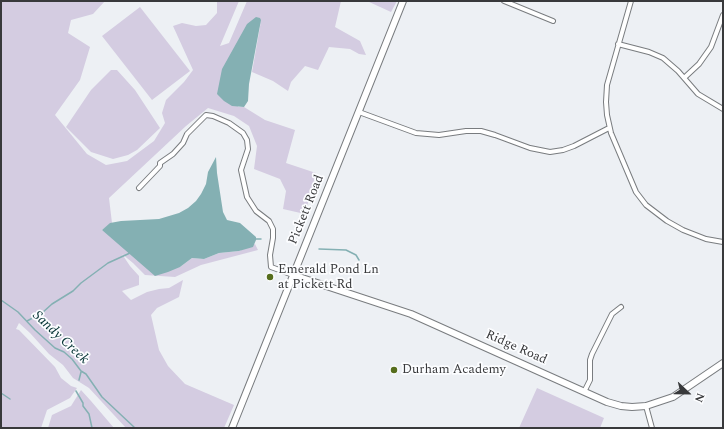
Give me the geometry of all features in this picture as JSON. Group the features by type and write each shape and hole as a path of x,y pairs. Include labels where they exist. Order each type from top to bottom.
{"street":[{"name":"Pickett Road","path":"232,428 403,1"},
{"path":"504,1 552,21"},
{"path":"631,1 609,76 606,92 609,128 636,192 646,205 667,221 683,230 706,239 723,242"},
{"path":"684,78 699,64 711,47 723,15"},
{"path":"618,44 649,52 663,58 698,94 723,109"},
{"path":"359,112 416,133 439,135 466,131 481,131 496,135 532,149 550,152 556,152 574,146 609,128"},
{"path":"139,188 160,166 160,163 173,154 183,143 187,134 206,115 213,116 229,123 242,133 247,140 248,149 241,170 247,196 256,210 269,221 273,229 270,254 271,267 293,275"},
{"name":"Ridge Road","path":"293,275 387,305 418,317 584,392 607,402 621,406 646,406 673,397 723,362"},
{"path":"584,392 590,377 590,360 592,354 612,314 621,307"},
{"path":"646,406 652,428"}],"shaded area":[{"path":"1,1 105,1 93,14 71,20 68,33 90,47 80,80 55,115 87,154 106,165 127,161 154,141 165,123 162,113 166,100 184,82 193,70 173,26 182,23 196,26 206,25 217,13 217,1 239,1 220,46 229,43 247,1 341,1 335,27 360,41 366,55 359,54 350,49 329,47 318,70 305,66 291,82 288,91 273,81 252,72 261,21 238,107 244,107 265,120 295,130 286,163 316,173 305,214 283,209 286,191 280,179 254,169 257,146 249,126 234,116 208,108 186,126 109,198 112,223 102,230 180,267 192,258 204,259 219,253 239,251 255,244 258,250 201,265 175,277 145,275 122,254 139,276 139,285 122,291 131,300 147,292 169,288 183,280 179,297 157,308 151,315 159,350 168,366 185,384 234,405 224,428 126,428 89,388 73,378 63,365 49,354 19,323 16,329 19,330 55,367 61,378 71,386 77,388 70,398 47,410 41,428 1,428"},
{"path":"367,1 397,1 391,12"},
{"path":"140,7 190,71 152,100 102,36"},
{"path":"111,70 117,70 135,90 160,128 137,150 128,155 113,159 91,152 66,127 91,90"},
{"path":"537,388 604,418 600,428 519,428"},
{"path":"81,390 114,428 48,428 52,415 71,406"}],"water":[{"path":"256,17 260,18 261,20 249,84 248,101 244,107 232,106 217,94 222,69 247,24"},
{"path":"216,157 223,212 227,220 240,223 256,237 253,247 239,251 219,253 204,259 192,258 180,267 155,276 102,230 110,223 159,219 179,213 188,208 201,194 206,184 208,172"}],"waterway":[{"path":"256,239 261,239"},
{"path":"319,249 346,250 356,255 359,260"},
{"path":"27,321 42,313 52,304 73,291 81,283 108,263 130,253"},
{"name":"Sandy Creek","path":"1,300 18,312 55,348 64,352 72,359 81,371 86,374 102,397 135,428"},
{"path":"79,380 81,372"},
{"path":"76,391 83,403 83,406 89,414 92,428"},
{"path":"1,393 10,399"}],"place":[{"name":"Emerald Pond Ln at Pickett Rd","path":"270,277"},
{"name":"Durham Academy","path":"394,370"}]}
